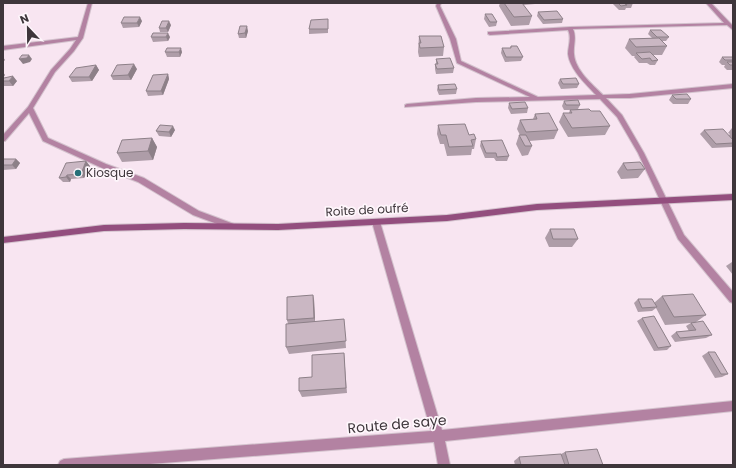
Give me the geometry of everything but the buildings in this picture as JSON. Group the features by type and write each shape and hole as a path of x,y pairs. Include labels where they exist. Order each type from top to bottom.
{"street":[{"path":"3,139 30,108 53,71 72,50 80,38 90,3"},
{"path":"439,3 438,6 453,39 459,62 537,98"},
{"path":"708,3 733,29"},
{"path":"490,33 570,28 728,24"},
{"path":"570,28 573,34 571,55 579,74 620,116 642,153 663,201 681,236 733,299"},
{"path":"3,48 80,38"},
{"path":"407,106 476,100 630,96 733,86"},
{"path":"30,108 45,139 104,166 141,180 196,213 232,226"},
{"name":"Roite de oufré","path":"3,240 104,228 232,226 278,227 446,218 537,207 733,197"},
{"path":"376,222 438,436 444,465"},
{"name":"Route de saye","path":"64,465 438,436 733,406"}],"place":[{"name":"Kiosque","path":"78,173"}]}
